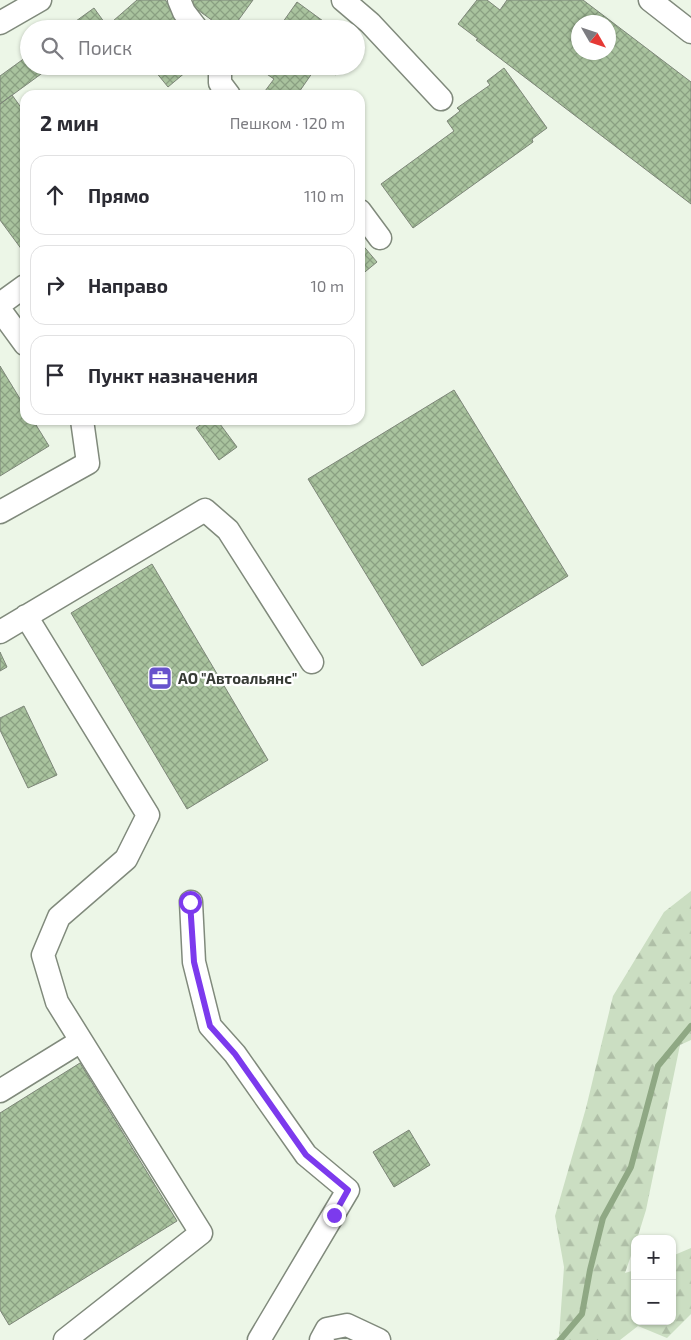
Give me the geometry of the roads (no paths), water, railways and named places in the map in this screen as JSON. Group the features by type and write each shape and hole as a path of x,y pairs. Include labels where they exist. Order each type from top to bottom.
{"street":[{"path":"0,23 40,0"},
{"path":"179,0 190,20"},
{"path":"343,0 370,22 441,99"},
{"path":"650,0 691,32"},
{"path":"220,75 220,83 225,90"},
{"path":"365,218 380,238"},
{"path":"0,304 20,290"},
{"path":"0,310 20,337"},
{"path":"0,512 88,463 83,425"},
{"path":"0,632 206,510 228,530 312,662"},
{"path":"26,616 148,815 126,859 59,917 43,955 57,1002 201,1233 65,1340"},
{"path":"190,902 194,962 210,1026 235,1054 306,1155 348,1190 259,1340"},
{"path":"0,1091 81,1041"},
{"path":"321,1340 327,1329 347,1325 379,1340"}],"waterway":[{"path":"560,1340 582,1314 590,1270 603,1218 631,1167 658,1066 691,1026"}],"place":[{"name":"АО \"Автоальянс\"","path":"160,678"}]}
